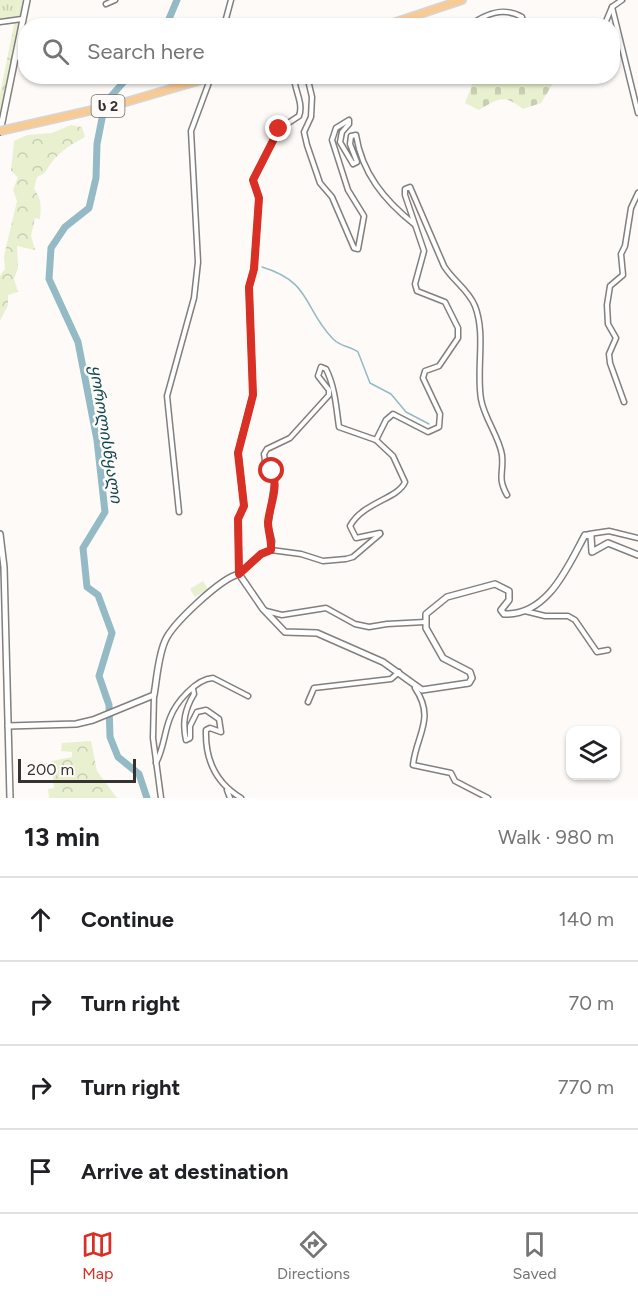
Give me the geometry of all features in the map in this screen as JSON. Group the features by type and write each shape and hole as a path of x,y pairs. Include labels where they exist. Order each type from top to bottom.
{"highway":[{"path":"408,18 462,0"},
{"name":"ს 2","path":"0,132 119,104 186,84"}],"street":[{"path":"22,18 27,0"},
{"path":"106,4 115,0"},
{"path":"226,18 231,0"},
{"path":"607,18 612,7 622,0"},
{"path":"612,7 615,18"},
{"path":"481,18 487,14 505,12 522,18"},
{"path":"0,22 18,20"},
{"path":"0,132 18,38"},
{"path":"620,40 638,113"},
{"path":"14,56 18,57"},
{"path":"178,512 167,396 194,298 198,262 191,131 210,84"},
{"path":"294,84 300,101 299,116 279,129 253,180 259,198 254,269 249,287 253,395 238,453 244,506 238,519 239,574 263,609 285,632 317,633 400,672 415,688 423,703 425,723 413,765 451,772 455,781 488,798"},
{"path":"309,84 312,97 312,117 304,132 307,145 320,183 332,197 354,248 358,249 364,216 348,190 332,140 336,128 344,121 348,120 349,124 342,132 340,142 353,165 357,162 350,142 351,136 356,135 359,155 373,184 415,225"},
{"path":"376,440 386,420 393,414 428,432 439,427 440,414 423,378 425,371 439,366 458,338 458,328 445,302 417,291 415,284 424,251 405,195 407,186 410,187 427,222 444,266 451,277 464,287 474,305 480,324 481,401 502,456 500,482 507,495"},
{"path":"624,402 610,363 609,354 616,338 606,316 610,286 622,275 621,254 625,246 631,208 638,193"},
{"path":"161,798 156,763 153,695 166,639 215,585 239,574 261,554 271,550 301,554 322,561 338,561 353,557 380,533 356,538 350,526 368,506 396,494 405,482 393,456 376,440 339,427 337,405 330,378 326,369 321,367 318,376 329,390 329,395 290,438 267,449 264,454 265,461 275,479 268,526 272,541 271,550"},
{"path":"415,688 428,690 461,685 469,683 472,678 470,672 444,658 424,622 426,614 447,597 495,584 509,591 502,613 511,614 522,610 554,589 569,568 584,537 609,531 638,537"},
{"path":"0,534 4,567 10,798"},
{"path":"589,534 592,552 608,543 638,555"},
{"path":"263,609 282,615 326,609 355,624 369,627 424,622"},
{"path":"522,610 545,616 568,616 579,624 597,652 608,650"},
{"path":"308,702 314,688 391,679 400,672"},
{"path":"156,763 162,752 170,718 193,688 208,678 213,678 248,696"},
{"path":"193,688 194,694 187,705 185,717 186,740 190,738 190,726 197,712 206,710 219,719 221,732 207,729 206,741 210,763 231,798"},
{"path":"8,726 76,724 120,710 153,695"},
{"path":"227,790 241,798"}],"green space":[{"path":"0,0 19,0 14,24 0,25"},
{"path":"19,0 24,0 20,18 18,18 18,28 0,113 0,94"},
{"path":"472,84 553,84 541,103 523,109 511,101 501,99 479,110 465,103"},
{"path":"71,125 82,127 85,137 62,152 45,173 37,177 34,189 40,200 41,211 40,219 35,218 31,236 35,250 17,246 18,268 14,279 18,292 8,295 8,305 0,321 0,276 5,269 4,256 17,201 13,190 18,177 11,171 14,141 27,135 52,133"},
{"path":"203,581 208,589 195,597 190,589"},
{"path":"91,741 97,771 117,798 49,798 48,789 54,788 52,761 72,757 72,752 61,751 62,743"}],"waterway":[{"name":"ყოროლისწყალი","path":"169,18 177,0"},
{"name":"ყოროლისწყალი","path":"122,84 105,103 97,144 96,178 89,208 65,227 51,248 49,279 78,342 97,440 105,512 83,548 87,587 98,595 112,633 99,676 109,705 110,737 118,757 139,774 147,798"},
{"path":"262,267 278,273 299,288 323,328 333,339 358,352 370,383 391,394 406,412 429,424"},
{"path":"0,556 2,581"}],"route":[{"path":"272,471 275,479 274,495 268,526 272,541 271,550 261,554 239,574 238,519 244,506 238,453 253,395 249,287 254,269 259,198 258,189 253,180 279,129"}]}
